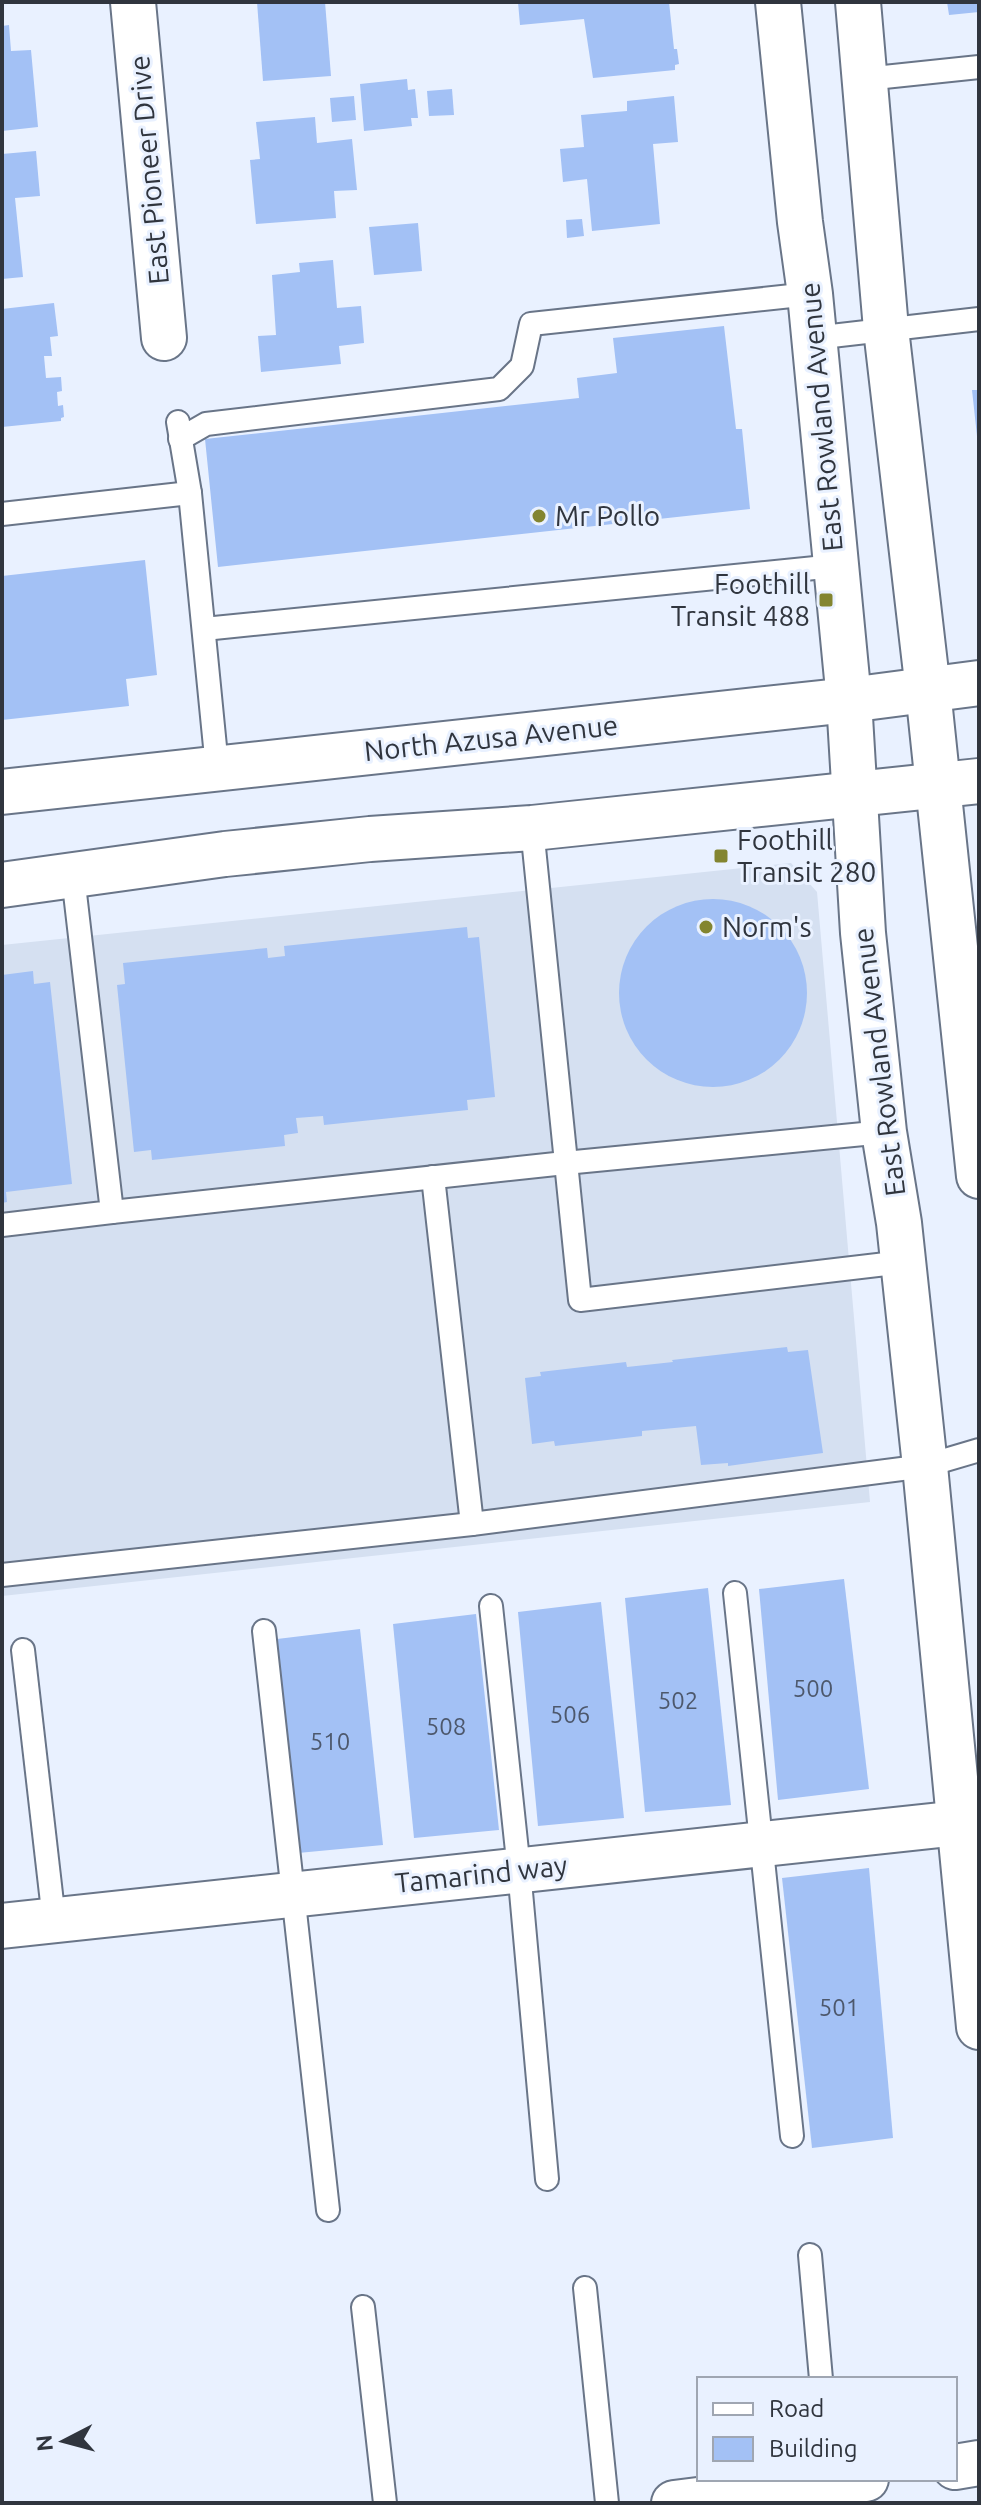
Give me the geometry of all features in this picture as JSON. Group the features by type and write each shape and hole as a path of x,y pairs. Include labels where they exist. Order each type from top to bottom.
{"main road":[{"name":"East Pioneer Drive","path":"133,2 164,338"},
{"name":"East Rowland Avenue","path":"778,2 849,700 863,933 925,1466 979,2027"},
{"path":"858,2 886,329 928,690 958,783 979,1176"},
{"name":"North Azusa Avenue","path":"2,792 849,700 979,683"},
{"path":"2,885 327,843 532,828 958,783"},
{"name":"Tamarind way","path":"2,1926 959,1823"},
{"path":"957,2467 979,2463"},
{"path":"674,2503 839,2486"}],"lane":[{"path":"865,79 979,67"},
{"path":"217,767 190,493 179,430 206,424 499,389 522,366 531,324 810,294"},
{"path":"814,338 979,319"},
{"path":"2,514 190,493"},
{"path":"204,629 835,566"},
{"path":"532,828 580,1300 903,1262"},
{"path":"73,876 112,1212"},
{"path":"2,1225 565,1163 884,1132"},
{"path":"433,1177 472,1524"},
{"path":"2,1575 472,1524 925,1466 979,1450"},
{"path":"735,1593 792,2136"},
{"path":"491,1606 547,2179"},
{"path":"264,1631 328,2210"},
{"path":"23,1650 54,1920"},
{"path":"810,2255 821,2377"},
{"path":"585,2288 607,2503"},
{"path":"363,2307 385,2503"}],"shaded area":[{"path":"791,863 817,892 870,1502 2,1596 2,945"}],"building":[{"path":"257,2 325,2 331,76 263,81"},
{"path":"518,2 669,2 674,49 677,49 679,64 675,65 675,70 593,78 584,19 520,25"},
{"path":"947,2 979,2 979,12 949,15"},
{"path":"9,25 11,51 31,50 38,127 2,131 2,26"},
{"path":"407,79 408,90 415,89 418,118 411,118 412,126 364,131 360,84"},
{"path":"452,89 454,115 429,116 427,91"},
{"path":"354,96 356,120 332,122 330,98"},
{"path":"674,96 678,142 653,144 660,224 592,231 587,179 563,182 560,149 584,147 581,115 627,111 627,101"},
{"path":"315,117 317,143 352,139 357,190 334,191 336,218 256,224 250,160 260,159 256,122"},
{"path":"36,151 40,196 15,198 23,277 2,279 2,154"},
{"path":"582,219 584,236 567,238 566,220"},
{"path":"418,223 422,271 374,275 369,227"},
{"path":"333,260 337,308 361,306 364,343 339,346 341,364 261,372 258,336 276,335 272,275 300,272 299,263"},
{"path":"54,303 58,336 50,337 52,356 44,356 46,378 61,377 62,391 57,392 58,406 63,405 64,417 61,421 2,427 2,309"},
{"path":"724,326 736,429 742,429 750,509 218,567 205,439 579,398 577,378 617,373 613,338"},
{"path":"972,390 979,390 977,436"},
{"path":"145,560 157,675 126,679 129,706 2,720 2,576"},
{"path":"713,899 749,906 780,926 800,957 807,993 800,1029 780,1060 749,1080 713,1087 677,1080 646,1060 626,1029 619,993 626,957 646,926 677,906"},
{"path":"467,927 468,938 479,937 495,1097 467,1100 468,1110 324,1125 323,1116 296,1118 298,1133 284,1135 285,1146 152,1160 151,1150 134,1152 117,985 125,984 123,963 267,948 268,958 285,956 284,946"},
{"path":"33,971 34,984 50,982 72,1184 6,1192 7,1202 2,1203 2,975"},
{"path":"787,1347 788,1352 808,1350 823,1453 728,1466 728,1463 701,1465 696,1426 642,1431 642,1436 555,1446 554,1441 532,1444 525,1378 541,1376 540,1372 626,1362 627,1367"},
{"path":"844,1579 869,1789 778,1800 759,1589"},
{"path":"708,1588 731,1805 645,1812 625,1598"},
{"path":"601,1602 624,1818 538,1826 518,1612"},
{"path":"476,1614 499,1830 414,1838 393,1624"},
{"path":"360,1629 383,1845 298,1853 277,1639"},
{"path":"869,1868 893,2138 812,2148 782,1878"}],"place":[{"name":"Mr Pollo","path":"539,516"},
{"name":"Foothill Transit 488","path":"826,600"},
{"name":"Foothill Transit 280","path":"721,856"},
{"name":"Norm's","path":"706,927"}]}
